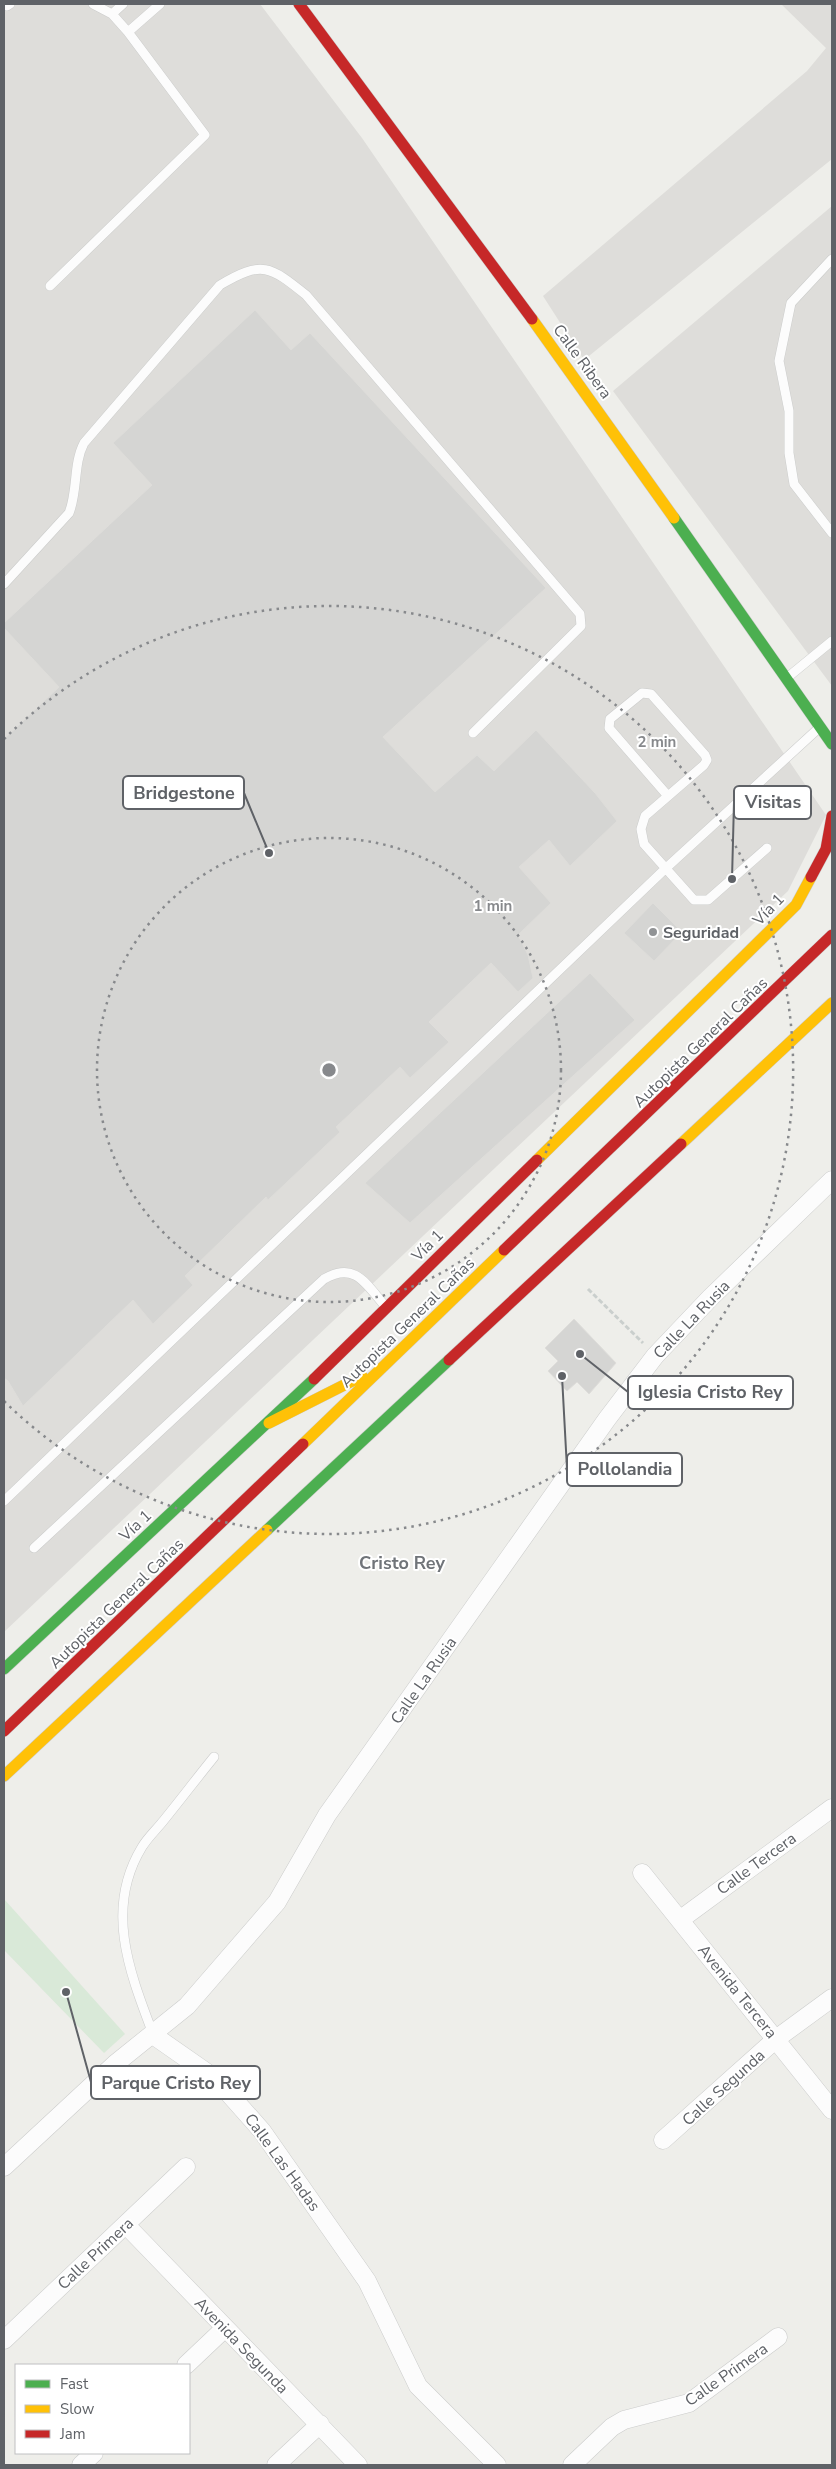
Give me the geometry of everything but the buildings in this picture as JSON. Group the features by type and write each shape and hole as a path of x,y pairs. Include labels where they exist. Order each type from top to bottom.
{"main road":[{"name":"Calle Ribera","path":"299,4 589,396 832,743"},
{"path":"832,743 832,752"},
{"name":"Vía 1","path":"4,1669 270,1423 796,905 826,849 832,816"},
{"name":"Autopista General Cañas","path":"4,1731 832,935"},
{"path":"4,1776 832,1003"},
{"path":"270,1423 388,1363"}],"street":[{"name":"Calle La Rusia","path":"4,2167 115,2064 187,2006 277,1902 333,1808 607,1419 655,1356 710,1298 832,1180"},
{"name":"Calle Tercera","path":"681,1919 832,1808"},
{"name":"Avenida Tercera","path":"642,1873 681,1919 832,2110"},
{"name":"Calle Segunda","path":"663,2140 776,2039 832,1998"},
{"name":"Calle Las Hadas","path":"153,2034 216,2079 262,2131 367,2281 418,2386 497,2465"},
{"name":"Calle Primera","path":"4,2340 186,2167"},
{"name":"Avenida Segunda","path":"126,2224 224,2328 320,2424 358,2465"},
{"path":"187,2364 224,2328"},
{"name":"Calle Primera","path":"572,2465 612,2427 624,2420 689,2403 778,2337"},
{"path":"276,2465 320,2424"},
{"path":"81,2465 93,2454"}],"lane":[{"path":"50,286 204,135 128,32 112,14 93,4"},
{"path":"112,14 123,4"},
{"path":"128,32 160,4"},
{"path":"832,259 791,303 779,361 789,411 789,453 794,484 832,533"},
{"path":"4,584 69,513 74,499 80,451 84,443 220,285 241,272 260,268 280,275 306,296 580,614 581,626 473,734"},
{"path":"786,678 832,640"},
{"path":"668,796 609,728 610,719 642,693 651,694 705,754 707,760 668,796 645,816 641,829 644,844 694,900 701,902 708,900 767,848"},
{"path":"4,1501 665,868 820,727"},
{"path":"34,1548 324,1279 334,1272 345,1270 355,1274 387,1308"},
{"path":"153,2034 129,1967 121,1920 123,1902 130,1876 142,1847 214,1757"}],"path":[{"path":"588,1289 655,1356"}],"shaded area":[{"path":"4,4 260,4 362,138 826,815 788,891 4,1632"},
{"path":"781,4 832,4 832,159 584,360 543,296 807,71 826,48"},
{"path":"832,206 832,686 613,391"}],"green space":[{"path":"4,1899 125,2034 104,2053 4,1950"}],"traffic: fast":[{"path":"674,518 832,744"},
{"path":"267,1530 449,1360"},
{"path":"4,1669 314,1379"}],"traffic: slow":[{"path":"532,319 674,518"},
{"path":"537,1160 796,905 811,877"},
{"path":"681,1144 832,1003"},
{"path":"303,1444 504,1250"},
{"path":"269,1423 362,1376"},
{"path":"4,1776 267,1530"}],"traffic: jam":[{"path":"299,4 532,319"},
{"path":"811,877 826,849 832,816"},
{"path":"504,1250 832,935"},
{"path":"449,1360 681,1144"},
{"path":"314,1379 537,1160"},
{"path":"4,1731 303,1444"}],"place":[{"name":"Bridgestone","path":"269,853"},
{"name":"Visitas","path":"732,879"},
{"name":"Seguridad","path":"653,932"},
{"name":"Iglesia Cristo Rey","path":"580,1354"},
{"name":"Pollolandia","path":"562,1376"},
{"name":"Parque Cristo Rey","path":"66,1992"}],"district":[{"name":"Cristo Rey","path":"402,1563"}]}
